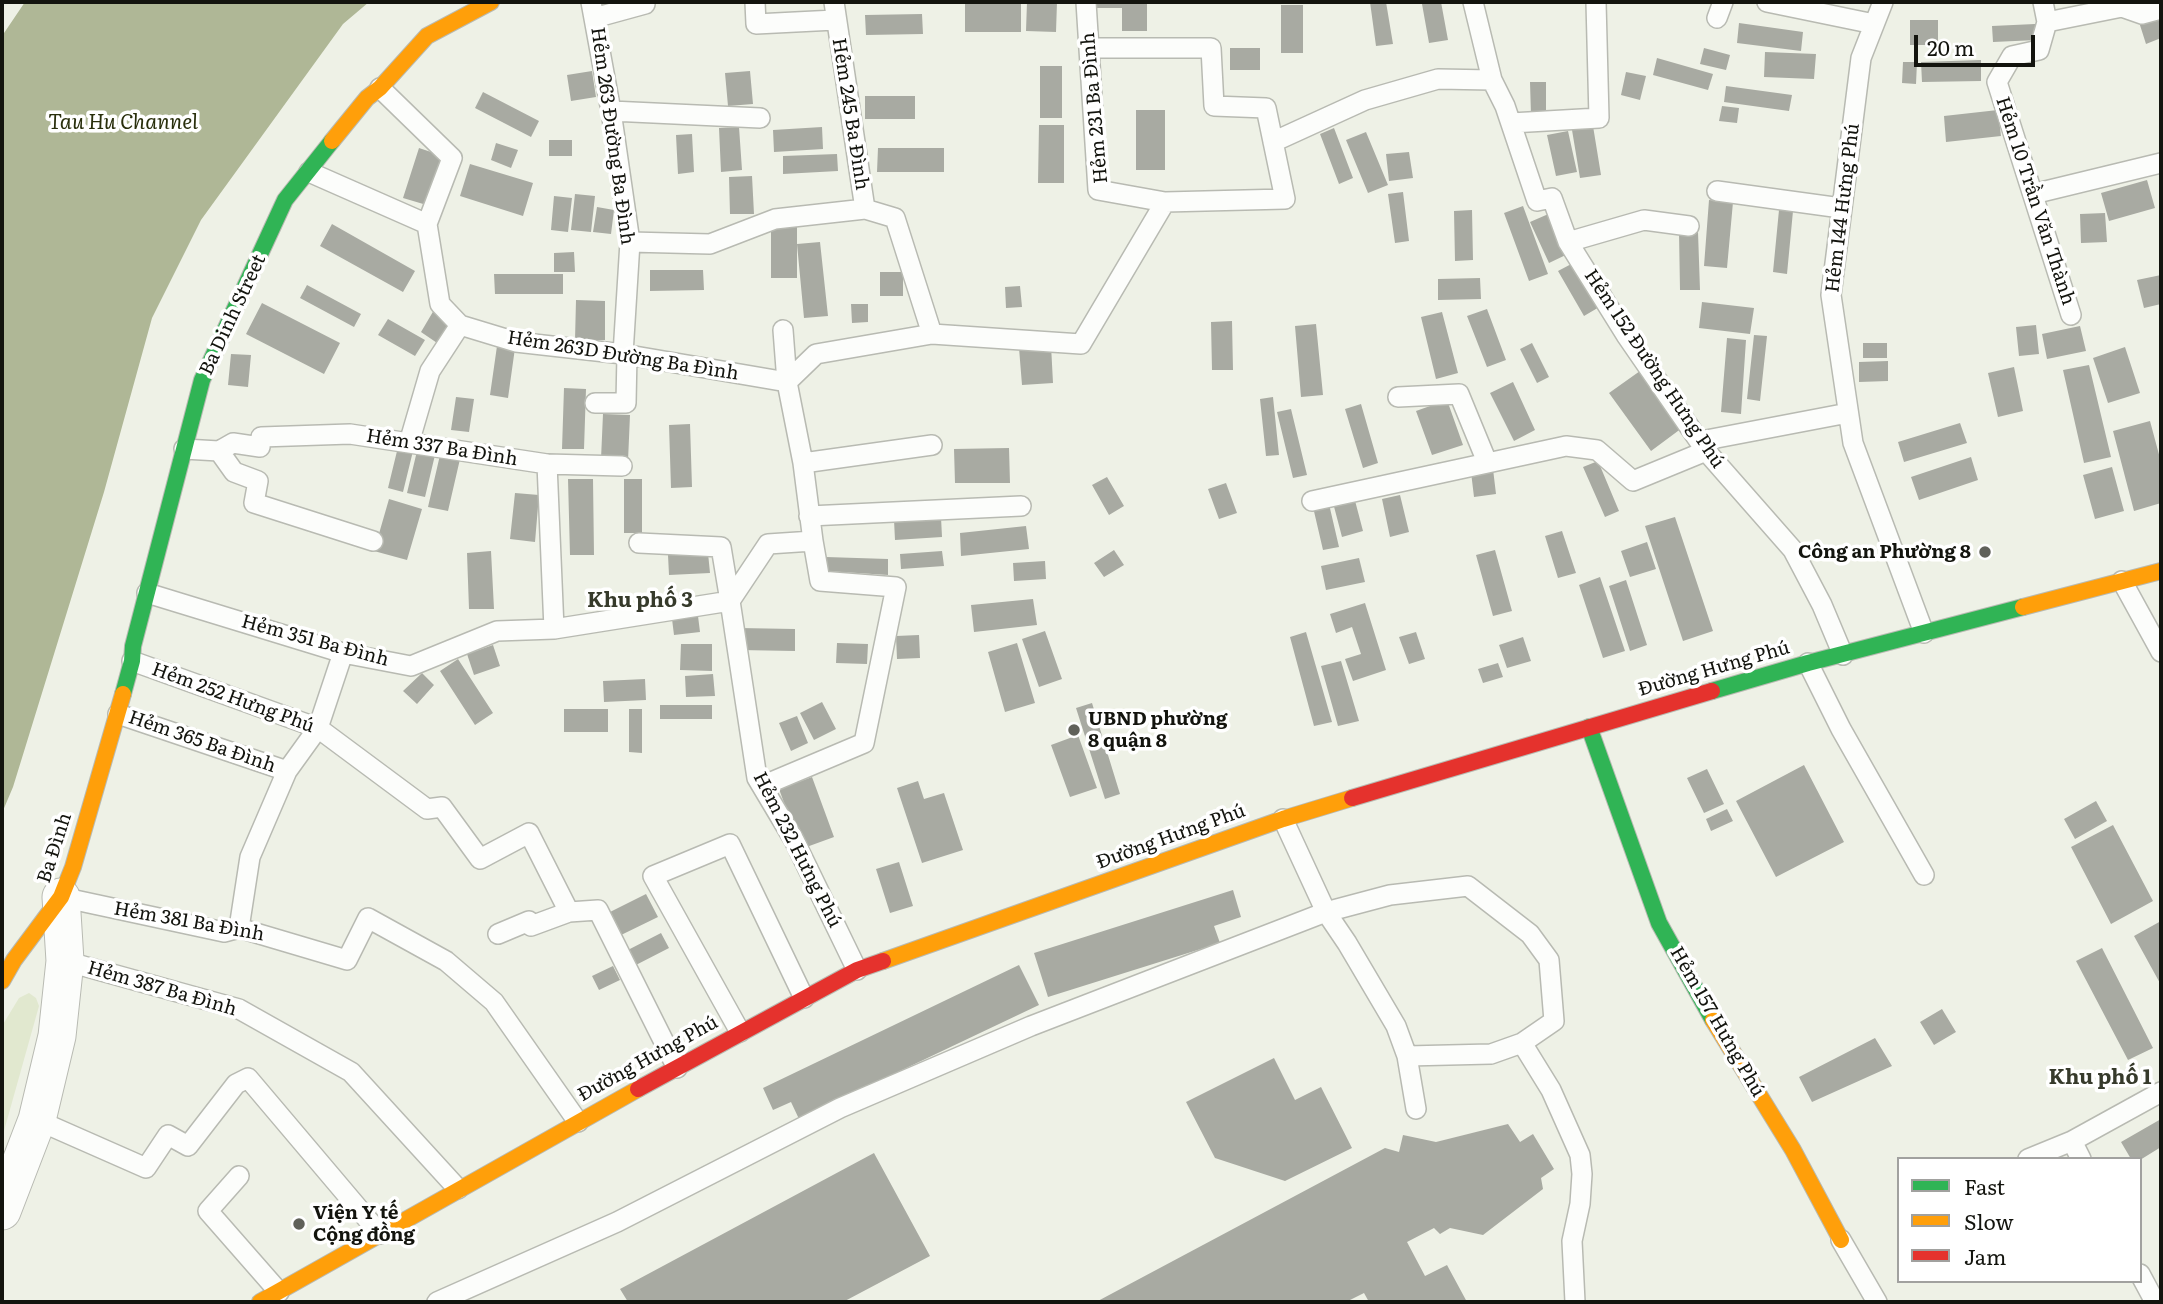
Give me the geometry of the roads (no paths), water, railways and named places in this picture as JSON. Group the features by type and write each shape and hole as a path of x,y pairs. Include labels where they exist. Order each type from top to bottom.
{"main road":[{"name":"Ba Dinh Street","path":"118,714 202,380 285,200 367,98 380,88 426,36 491,2"},
{"name":"Đường Hưng Phú","path":"260,1302 578,1122 857,970 1283,820 1808,663 2161,571"},
{"name":"Ba Đình","path":"2,981 14,960 61,897 73,867 118,714"},
{"name":"Hẻm 157 Hưng Phú","path":"1589,727 1659,923 1719,1032 1793,1150 1841,1240"}],"street":[{"path":"2,1211 37,1120 57,1036 65,961 61,897"}],"lane":[{"path":"593,10 665,2"},
{"path":"755,2 756,24 835,11"},
{"name":"Hẻm 231 Ba Đình","path":"1086,2 1098,190 1165,202"},
{"name":"Hẻm 152 Đường Hưng Phú","path":"1473,2 1492,80 1511,123 1537,201 1552,198 1568,242 1626,335 1704,446 1793,550 1822,605 1843,655"},
{"path":"1511,123 1599,118 1595,2"},
{"path":"1767,2 1874,24"},
{"name":"Hẻm 144 Hưng Phú","path":"1883,2 1861,58 1831,295 1853,443 1924,633"},
{"path":"2043,2 2047,22 2122,7 2142,14 2161,9"},
{"name":"Hẻm 263 Đường Ba Đình","path":"593,10 630,242 625,354 626,403 595,403"},
{"name":"Hẻm 245 Ba Đình","path":"835,11 864,209 895,218 932,334"},
{"name":"Hẻm 10 Trần Văn Thành","path":"2047,22 2039,50 2012,56 1997,82 2071,315"},
{"path":"787,382 816,355 932,334 1081,345 1165,202 1285,199 1266,108 1214,106 1212,48 1089,48"},
{"path":"1273,142 1365,100 1438,79 1492,80"},
{"path":"380,88 452,158 426,224 440,304 460,325 430,370 409,443"},
{"path":"611,111 760,118"},
{"path":"2033,194 2161,163"},
{"path":"309,172 426,224"},
{"path":"1717,191 1841,208"},
{"path":"630,242 709,244 775,219 864,209"},
{"path":"1568,242 1644,220 1689,226"},
{"name":"Hẻm 263D Đường Ba Đình","path":"460,325 516,342 625,354 787,382"},
{"path":"762,786 864,743 895,587 820,581 803,463 787,382 783,330"},
{"path":"1398,397 1459,394 1487,462"},
{"path":"1312,500 1566,446 1597,450 1633,481 1704,446 1848,413"},
{"name":"Hẻm 337 Ba Đình","path":"184,449 219,451 233,443 260,447 261,437 350,434 547,464 622,466"},
{"path":"803,463 932,445"},
{"path":"219,451 234,472 258,481 254,503 373,541"},
{"path":"547,464 554,629"},
{"path":"809,516 1021,506"},
{"path":"730,601 768,544 813,541"},
{"name":"Hẻm 232 Hưng Phú","path":"639,543 721,547 757,778 794,840 857,970"},
{"path":"2122,581 2161,652"},
{"name":"Hẻm 351 Ba Đình","path":"147,593 343,653 411,666 497,631 554,629 730,601"},
{"path":"239,928 250,857 287,771 318,728 343,653"},
{"name":"Hẻm 252 Hưng Phú","path":"132,661 318,728 427,809 442,807 480,859 529,834 569,912"},
{"path":"1808,663 1841,729 1924,875"},
{"name":"Hẻm 365 Ba Đình","path":"118,714 287,771"},
{"path":"1283,820 1326,912 1396,1026 1407,1056 1416,1109"},
{"path":"740,1032 653,876 730,844 804,998"},
{"path":"438,1302 617,1222 840,1108 1031,1026 1326,912 1390,895 1468,886 1530,933 1549,960 1554,1021 1521,1043 1491,1054 1407,1056"},
{"name":"Hẻm 381 Ba Đình","path":"61,897 224,932 239,928 347,960 369,918 446,961 494,1002 578,1122"},
{"path":"498,933 529,921 531,926 569,912 598,910 677,1068"},
{"name":"Hẻm 387 Ba Đình","path":"65,961 239,1009 351,1072 458,1189"},
{"path":"1521,1043 1551,1090 1580,1155 1580,1204 1572,1241 1574,1302"},
{"path":"37,1120 146,1168 168,1135 188,1146 236,1084 248,1078 380,1234"},
{"path":"2039,1157 2076,1150 2161,1092"},
{"path":"239,1176 208,1211 279,1292"},
{"name":"Hẻm 157 Hưng Phú","path":"1841,1240 1877,1302"},
{"path":"2142,1279 2155,1302"}],"water":[{"name":"Tau Hu Channel","path":"25,2 369,2 343,24 201,220 152,318 104,492 13,787 2,813 2,36"}],"place":[{"name":"Công an Phường 8","path":"1985,552"},
{"name":"UBND phường 8 quận 8","path":"1074,730"},
{"name":"Viện Y tế Cộng đồng","path":"299,1224"}],"district":[{"name":"Khu phố 3","path":"640,601"},
{"name":"Khu phố 1","path":"2100,1078"}]}
